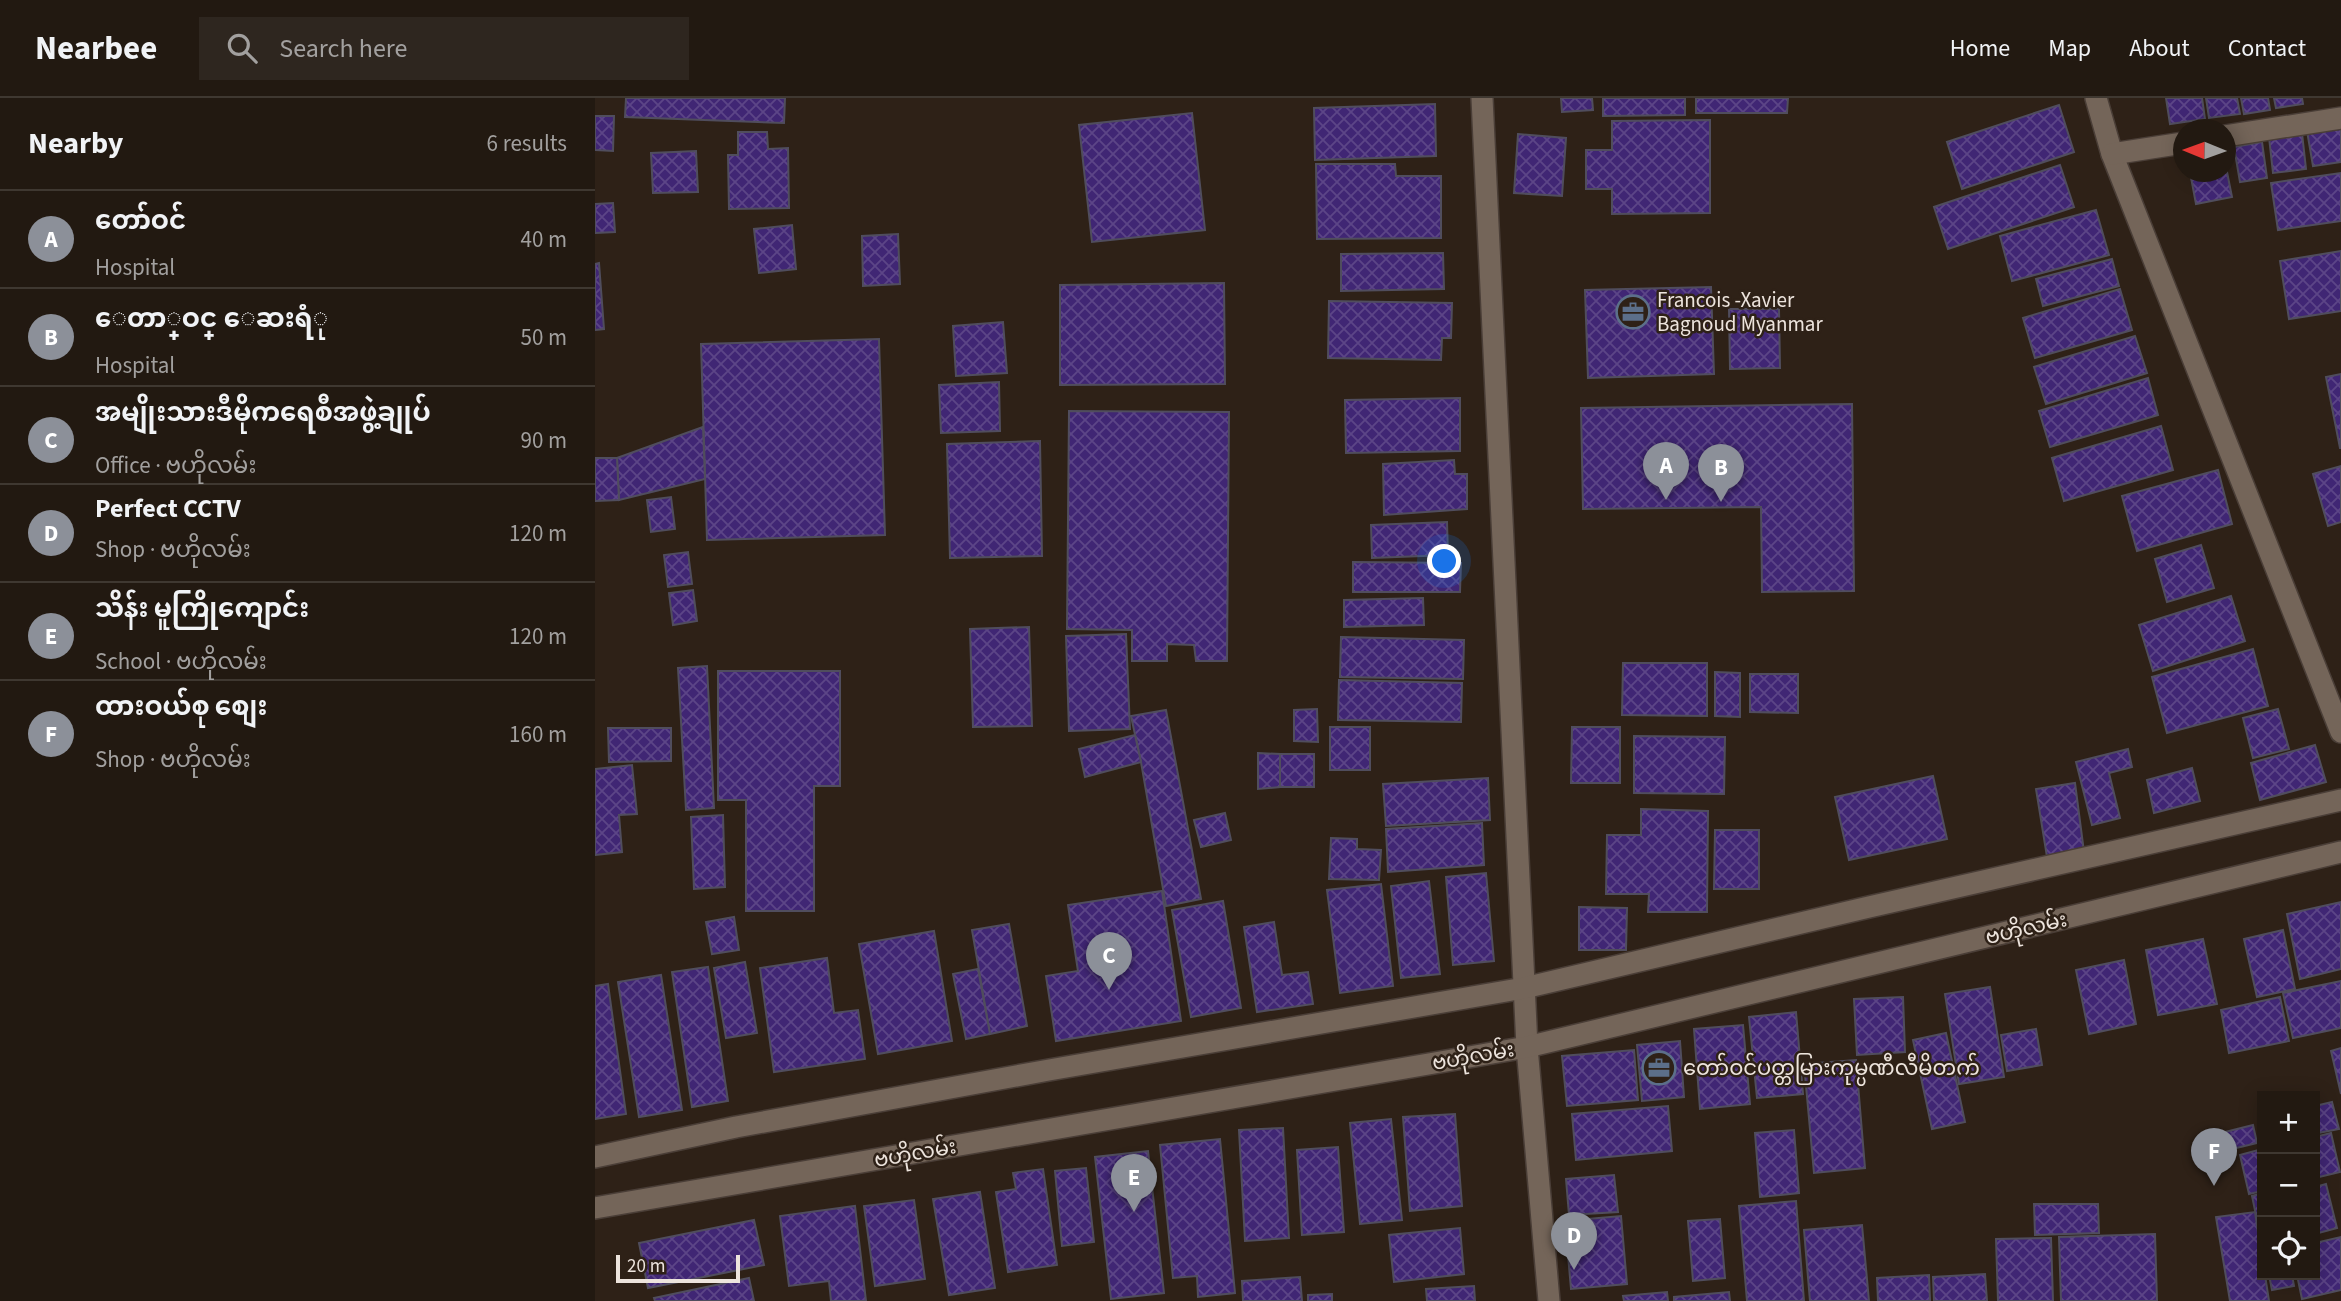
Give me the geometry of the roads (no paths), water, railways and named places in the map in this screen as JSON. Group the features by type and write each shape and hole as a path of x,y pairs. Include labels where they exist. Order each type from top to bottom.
{"street":[{"path":"1482,98 1527,1047 1549,1301"},
{"path":"2097,98 2112,154 2341,732"},
{"path":"2236,134 2341,118"},
{"path":"2112,154 2173,145"},
{"path":"595,1157 736,1127 1008,1077 1524,988 1869,906 2341,800"},
{"name":"ဗဟိုလမ်း","path":"595,1208 1527,1047 2341,852"}],"place":[{"name":"Francois -Xavier Bagnoud Myanmar","path":"1633,312"},
{"name":"တော်ဝင်","path":"1666,500"},
{"name":"ေတာ္ဝင္ ေဆးရံု","path":"1721,502"},
{"name":"အမျိုးသားဒီမိုကရေစီအဖွဲ့ချုပ်","path":"1109,990"},
{"name":"တော်ဝင်ပတ္တမြားကုမ္ပဏီလီမိတက်","path":"1659,1068"},
{"name":"ထားဝယ်စု စျေး","path":"2214,1186"},
{"name":"သိန်း မူကြိုကျောင်း","path":"1134,1212"},
{"name":"Perfect CCTV","path":"1574,1270"}]}
